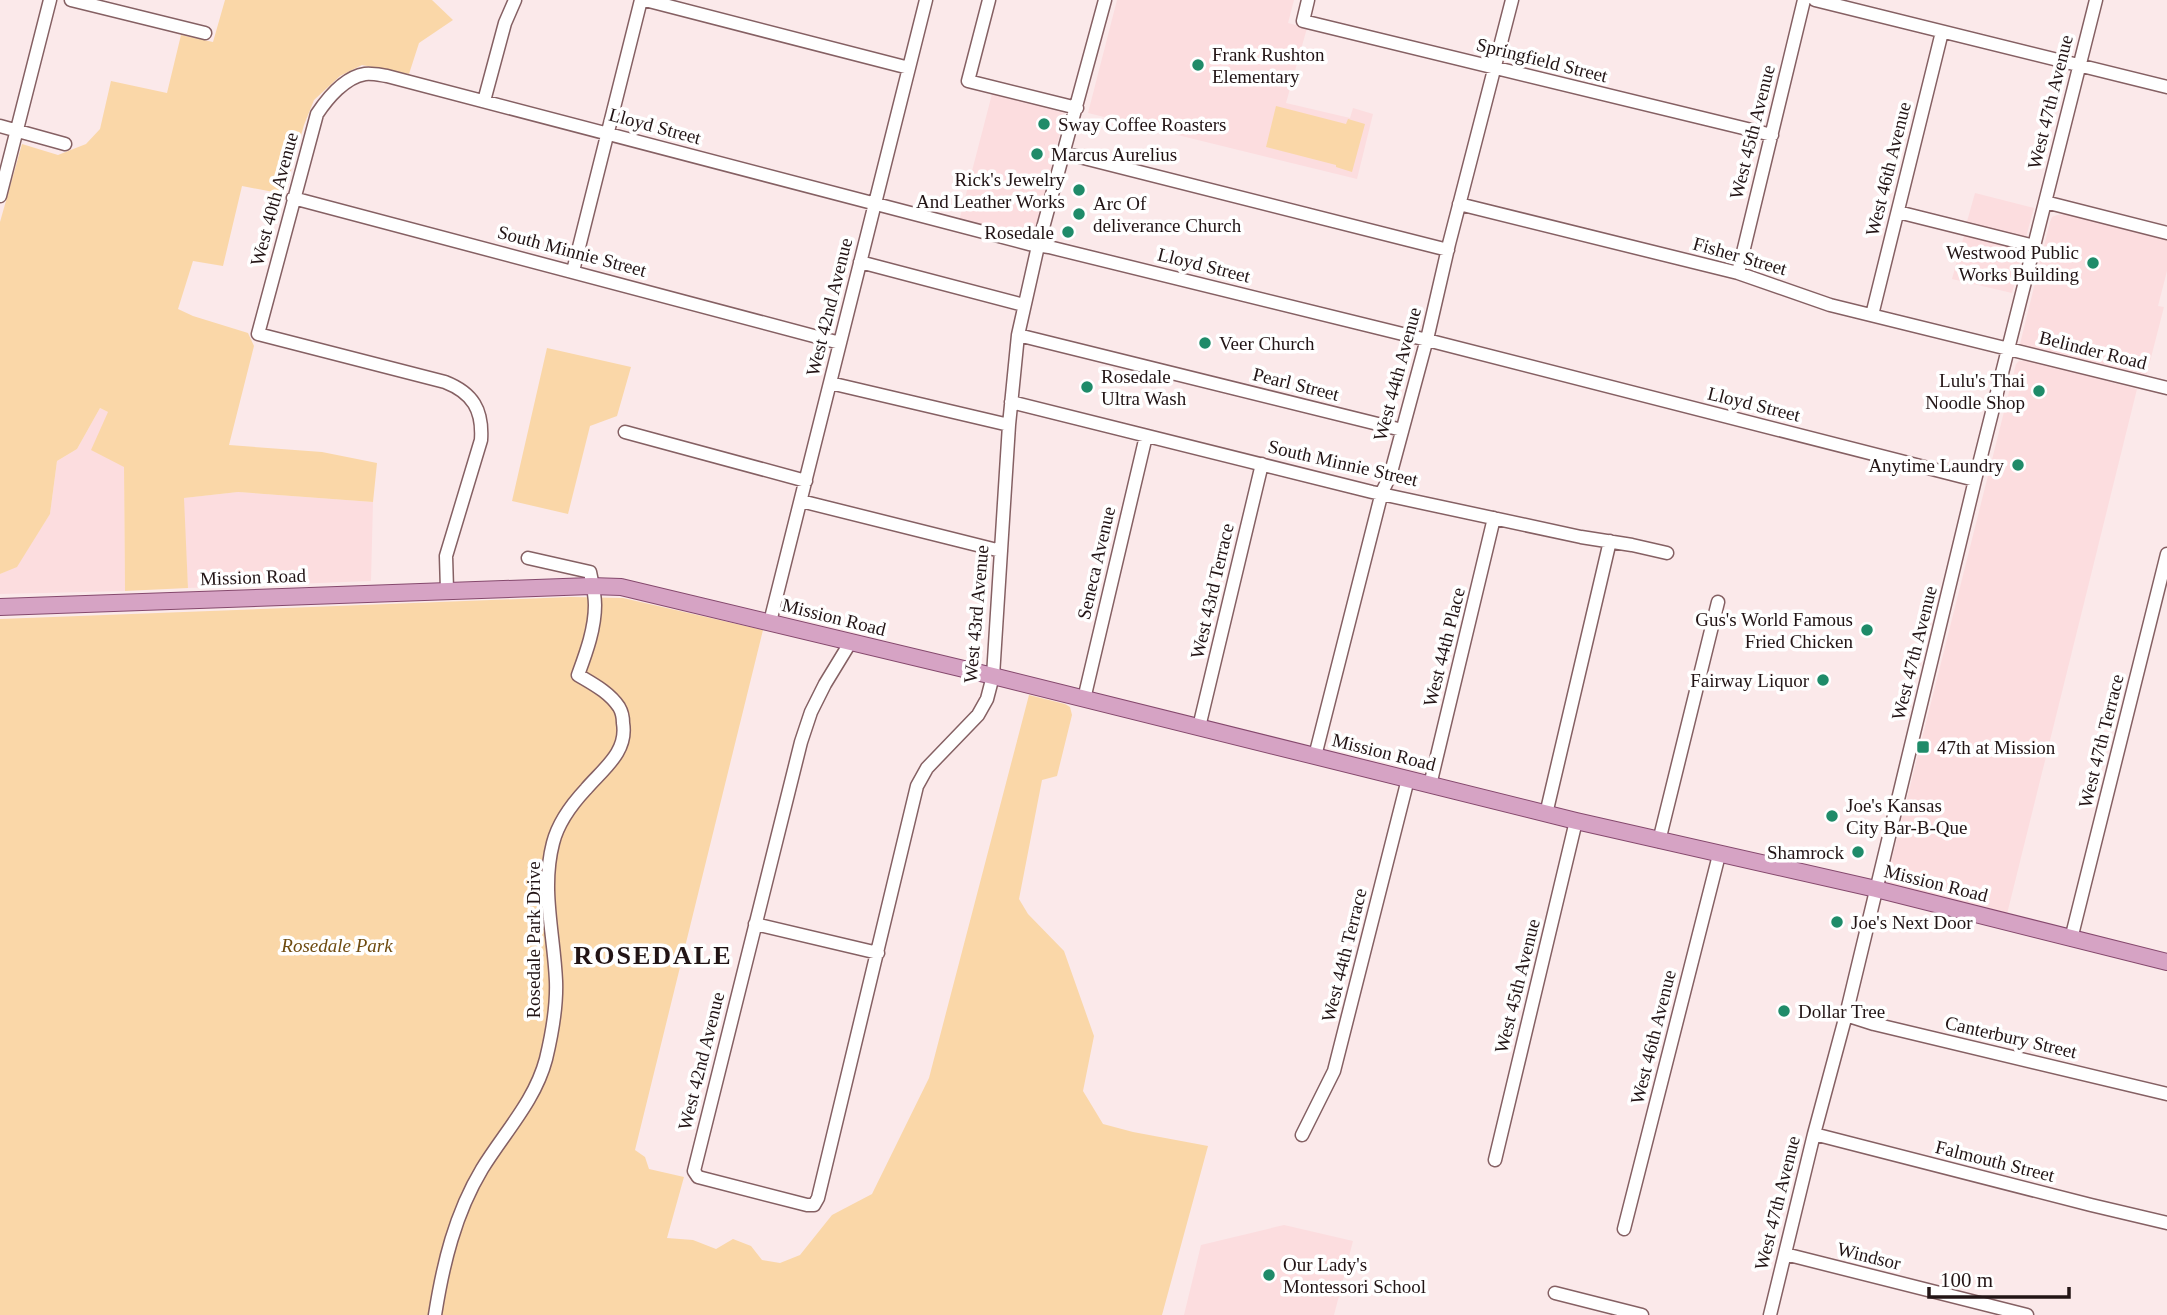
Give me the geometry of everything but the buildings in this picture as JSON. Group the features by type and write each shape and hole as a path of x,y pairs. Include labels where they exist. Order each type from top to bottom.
{"main road":[{"name":"Mission Road","path":"0,607 447,590 621,587 993,676 1546,814 1876,889 2167,962"}],"street":[{"path":"0,196 50,0"},
{"path":"71,0 205,33"},
{"path":"573,271 643,0 909,68"},
{"name":"West 42nd Avenue","path":"770,622 926,0"},
{"path":"989,0 968,81 1077,108"},
{"name":"West 43rd Avenue","path":"814,1205 818,1198 917,786 927,768 978,715 987,699 993,676 1009,425 1018,335 1038,246 1105,0"},
{"name":"Springfield Street","path":"1308,0 1303,21 1772,135"},
{"name":"West 44th Avenue","path":"1315,756 1382,492 1390,476 1427,340 1512,0"},
{"name":"West 45th Avenue","path":"1738,273 1804,0"},
{"path":"1815,0 2167,87"},
{"name":"West 47th Avenue","path":"1770,1315 2096,0"},
{"path":"484,101 510,2"},
{"name":"West 46th Avenue","path":"1872,315 1942,32"},
{"name":"Lloyd Street","path":"345,84 357,76 375,74 1038,246 1427,340 1975,480"},
{"name":"West 40th Avenue","path":"345,84 317,114 258,334 444,382 455,386 471,398 482,424 481,440 446,556 447,590"},
{"path":"0,126 65,144"},
{"path":"1064,153 1448,250"},
{"name":"South Minnie Street","path":"293,198 840,343"},
{"path":"2045,202 2167,233"},
{"name":"Fisher Street","path":"1459,204 1738,273 1830,305 2009,349"},
{"path":"1898,212 2034,246"},
{"path":"860,262 1024,305"},
{"name":"Pearl Street","path":"1018,335 1402,430"},
{"name":"Belinder Road","path":"2009,349 2167,388"},
{"path":"830,383 1009,425"},
{"name":"South Minnie Street","path":"1011,402 1372,492 1667,553"},
{"path":"625,432 806,481"},
{"name":"Seneca Avenue","path":"1084,699 1146,436"},
{"name":"West 43rd Terrace","path":"1199,727 1262,464"},
{"path":"801,501 1001,551"},
{"name":"West 44th Place","path":"1430,785 1494,518"},
{"path":"1546,814 1610,541"},
{"name":"West 47th Terrace","path":"2071,939 2167,554"},
{"path":"528,558 587,570 591,574 591,586"},
{"name":"Rosedale Park Drive","path":"435,1315 441,1274 454,1227 481,1171 535,1091 545,1063 552,1033 556,981 548,895 548,871 553,841 565,815 613,760 622,743 624,727 621,709 607,693 578,675 589,643 595,612 591,586"},
{"path":"1659,841 1718,602"},
{"name":"West 42nd Avenue","path":"814,1205 698,1177 694,1171 801,742 820,694 850,643"},
{"name":"West 44th Terrace","path":"1302,1135 1334,1070 1408,779"},
{"name":"West 45th Avenue","path":"1495,1160 1576,821"},
{"name":"West 46th Avenue","path":"1624,1229 1719,855"},
{"path":"755,924 878,953"},
{"name":"Canterbury Street","path":"1846,1016 2167,1094"},
{"name":"Falmouth Street","path":"1814,1134 2167,1223"},
{"name":"Windsor","path":"1785,1254 2027,1315"},
{"path":"1555,1293 1642,1315"}],"shaded area":[{"name":"Frank Rushton Elementary","path":"1117,0 1294,0 1288,23 1307,28 1286,103 1350,118 1353,108 1373,114 1357,179 1088,113"},
{"path":"992,94 1065,113 1034,235 1030,238 959,221"},
{"path":"1975,193 2034,208 2026,237 2024,239 1966,225"},
{"path":"2065,214 2167,239 2167,271 2158,306 2164,307 2146,377 2020,344 2050,222 2052,217"},
{"path":"1965,232 2021,246 2023,250 2012,293 1952,279"},
{"path":"2028,360 2137,389 2007,914 1893,886 1888,881 1888,874 2016,364"},
{"path":"100,408 108,412 124,467 125,591 0,594 0,574 17,566 50,514 57,461 77,449"},
{"path":"238,492 373,502 371,581 188,588 183,498"},
{"name":"Our Lady's Montessori School","path":"1284,1225 1353,1241 1334,1315 1184,1315 1201,1245"}],"green space":[{"path":"225,0 432,0 453,20 419,43 409,74 362,65 340,76 314,100 284,194 242,186 223,266 193,261 178,309 248,333 254,346 229,445 322,452 377,463 373,502 238,492 184,498 188,588 125,591 124,467 91,450 108,412 100,408 77,449 57,461 50,514 17,567 0,574 0,222 22,144 58,155 86,144 100,129 111,81 167,93 181,35 213,42"},
{"path":"1276,106 1346,124 1348,119 1365,124 1352,172 1336,165 1266,147"},
{"path":"547,348 631,367 617,416 590,426 568,514 512,501"},
{"name":"Rosedale Park","path":"571,597 623,598 763,630 635,1150 645,1157 649,1169 684,1177 667,1238 693,1240 716,1249 733,1239 751,1246 762,1260 780,1263 800,1255 832,1215 872,1194 929,1078 1029,695 1065,704 1070,707 1072,715 1057,776 1042,780 1019,899 1028,914 1064,951 1094,1036 1083,1091 1103,1124 1208,1146 1162,1315 0,1315 0,619"}],"place":[{"name":"Frank Rushton Elementary","path":"1198,65"},
{"name":"Sway Coffee Roasters","path":"1044,124"},
{"name":"Marcus Aurelius","path":"1037,154"},
{"name":"Rick's Jewelry And Leather Works","path":"1079,190"},
{"name":"Arc Of deliverance Church","path":"1079,214"},
{"name":"Rosedale","path":"1068,232"},
{"name":"Westwood Public Works Building","path":"2093,263"},
{"name":"Veer Church","path":"1205,343"},
{"name":"Rosedale Ultra Wash","path":"1087,387"},
{"name":"Lulu's Thai Noodle Shop","path":"2039,391"},
{"name":"Anytime Laundry","path":"2018,465"},
{"name":"Gus's World Famous Fried Chicken","path":"1867,630"},
{"name":"Fairway Liquor","path":"1823,680"},
{"name":"47th at Mission","path":"1923,747"},
{"name":"Joe's Kansas City Bar-B-Que","path":"1832,816"},
{"name":"Shamrock","path":"1858,852"},
{"name":"Joe's Next Door","path":"1837,922"},
{"name":"Dollar Tree","path":"1784,1011"},
{"name":"Our Lady's Montessori School","path":"1269,1275"}],"district":[{"name":"ROSEDALE","path":"653,955"}]}
